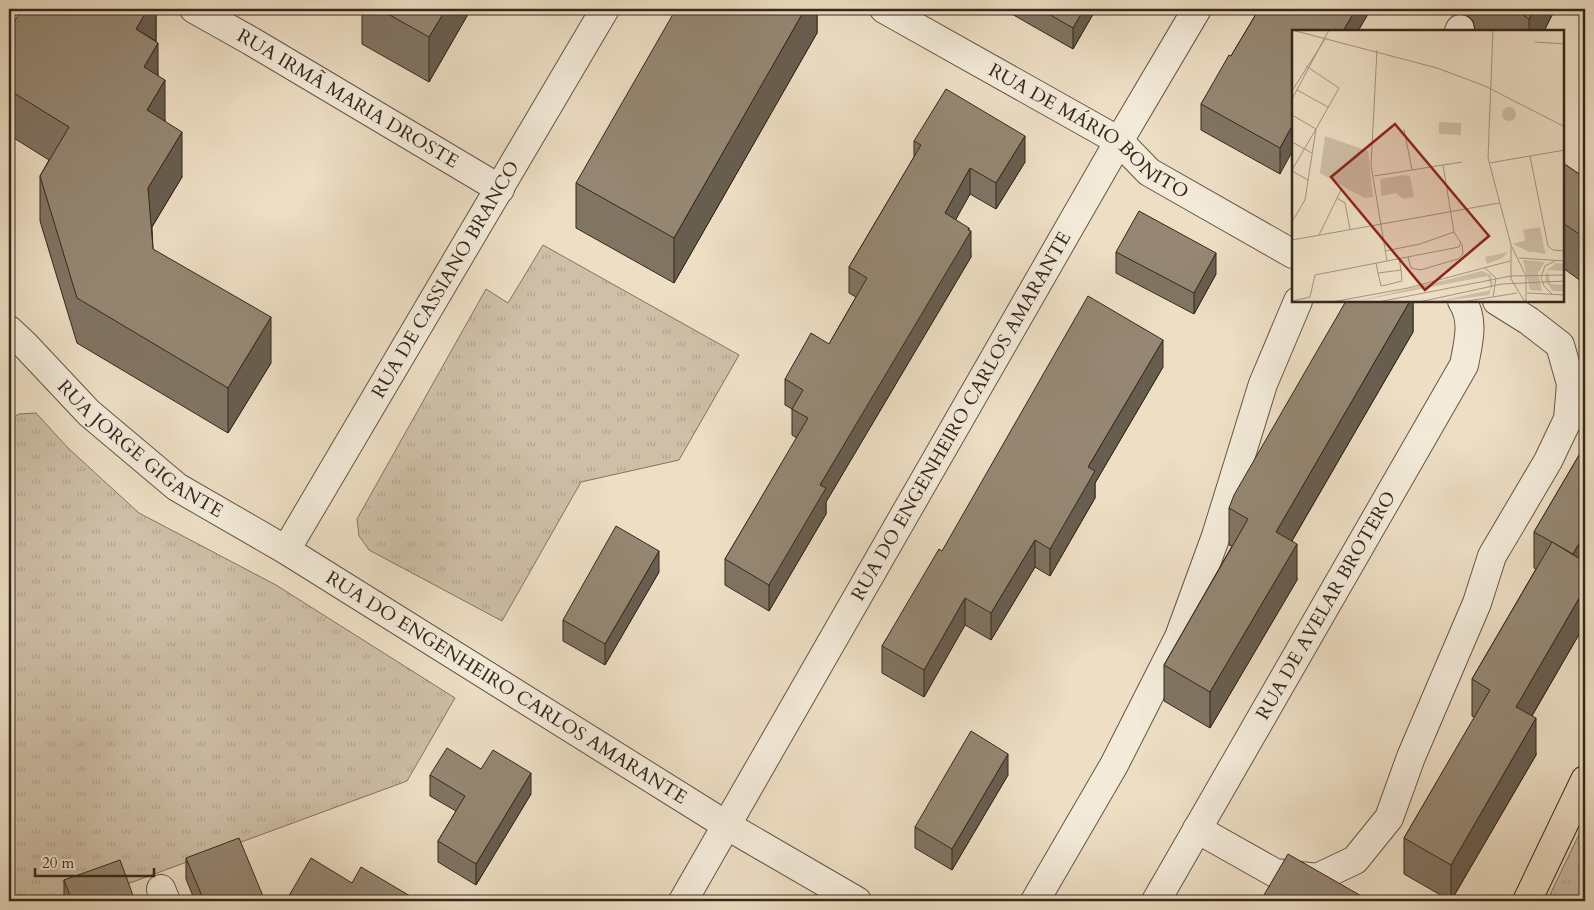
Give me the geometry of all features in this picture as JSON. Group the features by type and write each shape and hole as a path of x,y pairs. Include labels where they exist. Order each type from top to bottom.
{"highway":[{"path":"1527,901 1585,780"}],"street":[{"name":"RUA IRMÃ MARIA DROSTE","path":"194,9 252,41 500,189"},
{"name":"RUA DE CASSIANO BRANCO","path":"286,550 605,9"},
{"name":"RUA DE MÁRIO BONITO","path":"884,9 1119,141 1149,172 1292,253"},
{"name":"RUA DO ENGENHEIRO CARLOS AMARANTE","path":"683,901 1119,141 1197,9"},
{"path":"1035,901 1114,764 1179,637 1216,536 1262,384 1298,302"},
{"name":"RUA DE AVELAR BROTERO","path":"1156,901 1464,365 1470,333 1466,308 1463,302"},
{"path":"1197,829 1275,873 1316,878 1355,860 1389,818 1411,757 1476,602 1492,556 1548,461 1568,420 1571,384 1560,345 1529,321 1499,302"},
{"name":"RUA JORGE GIGANTE","path":"9,330 88,413 177,487 286,550"},
{"name":"RUA DO ENGENHEIRO CARLOS AMARANTE","path":"286,550 726,826 857,901"}],"green space":[{"path":"543,245 739,355 679,460 581,482 502,621 369,550 359,536 357,519 486,289 508,303"},
{"path":"36,413 68,448 139,513 276,585 455,698 407,781 81,901 9,901 9,420 19,414"},
{"path":"1585,822 1585,901 1547,901"}],"building":[{"path":"22,9 148,9 136,29 158,43 144,67 165,80 147,110 182,132 148,188 153,249 271,317 228,388 77,298 40,176 69,127 9,90 9,49 15,39 9,35 9,30"},
{"path":"379,9 446,9 429,37"},
{"path":"676,9 805,9 674,238 576,183"},
{"path":"1040,9 1084,9 1073,28"},
{"path":"1259,9 1356,9 1344,30 1292,30 1292,126 1280,148 1201,104 1229,55 1231,56"},
{"path":"1514,9 1534,9 1529,19"},
{"path":"946,89 1025,136 996,183 970,168 945,213 971,231 820,485 826,488 769,585 725,559 808,418 792,409 803,390 785,379 811,333 829,344 867,278 849,267 921,145 914,141"},
{"path":"1564,164 1585,178 1585,238 1564,224"},
{"path":"1139,211 1216,253 1194,293 1116,252"},
{"path":"1088,296 1163,340 1088,467 1095,471 1050,549 1035,540 991,613 965,598 924,670 882,646 939,549 942,551"},
{"path":"1345,302 1409,302 1276,532 1297,544 1210,692 1164,665 1248,519 1229,508 1234,495"},
{"path":"1585,445 1585,533 1573,554 1534,532"},
{"path":"616,526 659,551 605,644 563,620"},
{"path":"1552,542 1585,562 1585,588 1516,707 1536,718 1451,865 1404,838 1490,690 1472,679"},
{"path":"971,731 1008,754 952,849 915,827"},
{"path":"447,748 481,769 493,750 531,773 476,864 438,841 465,796 430,775"},
{"path":"239,838 265,901 204,901 186,858"},
{"path":"1288,854 1370,901 1261,900"},
{"path":"311,858 352,883 361,867 417,900 302,901 290,894"},
{"path":"120,860 135,901 72,901 64,880"}]}
